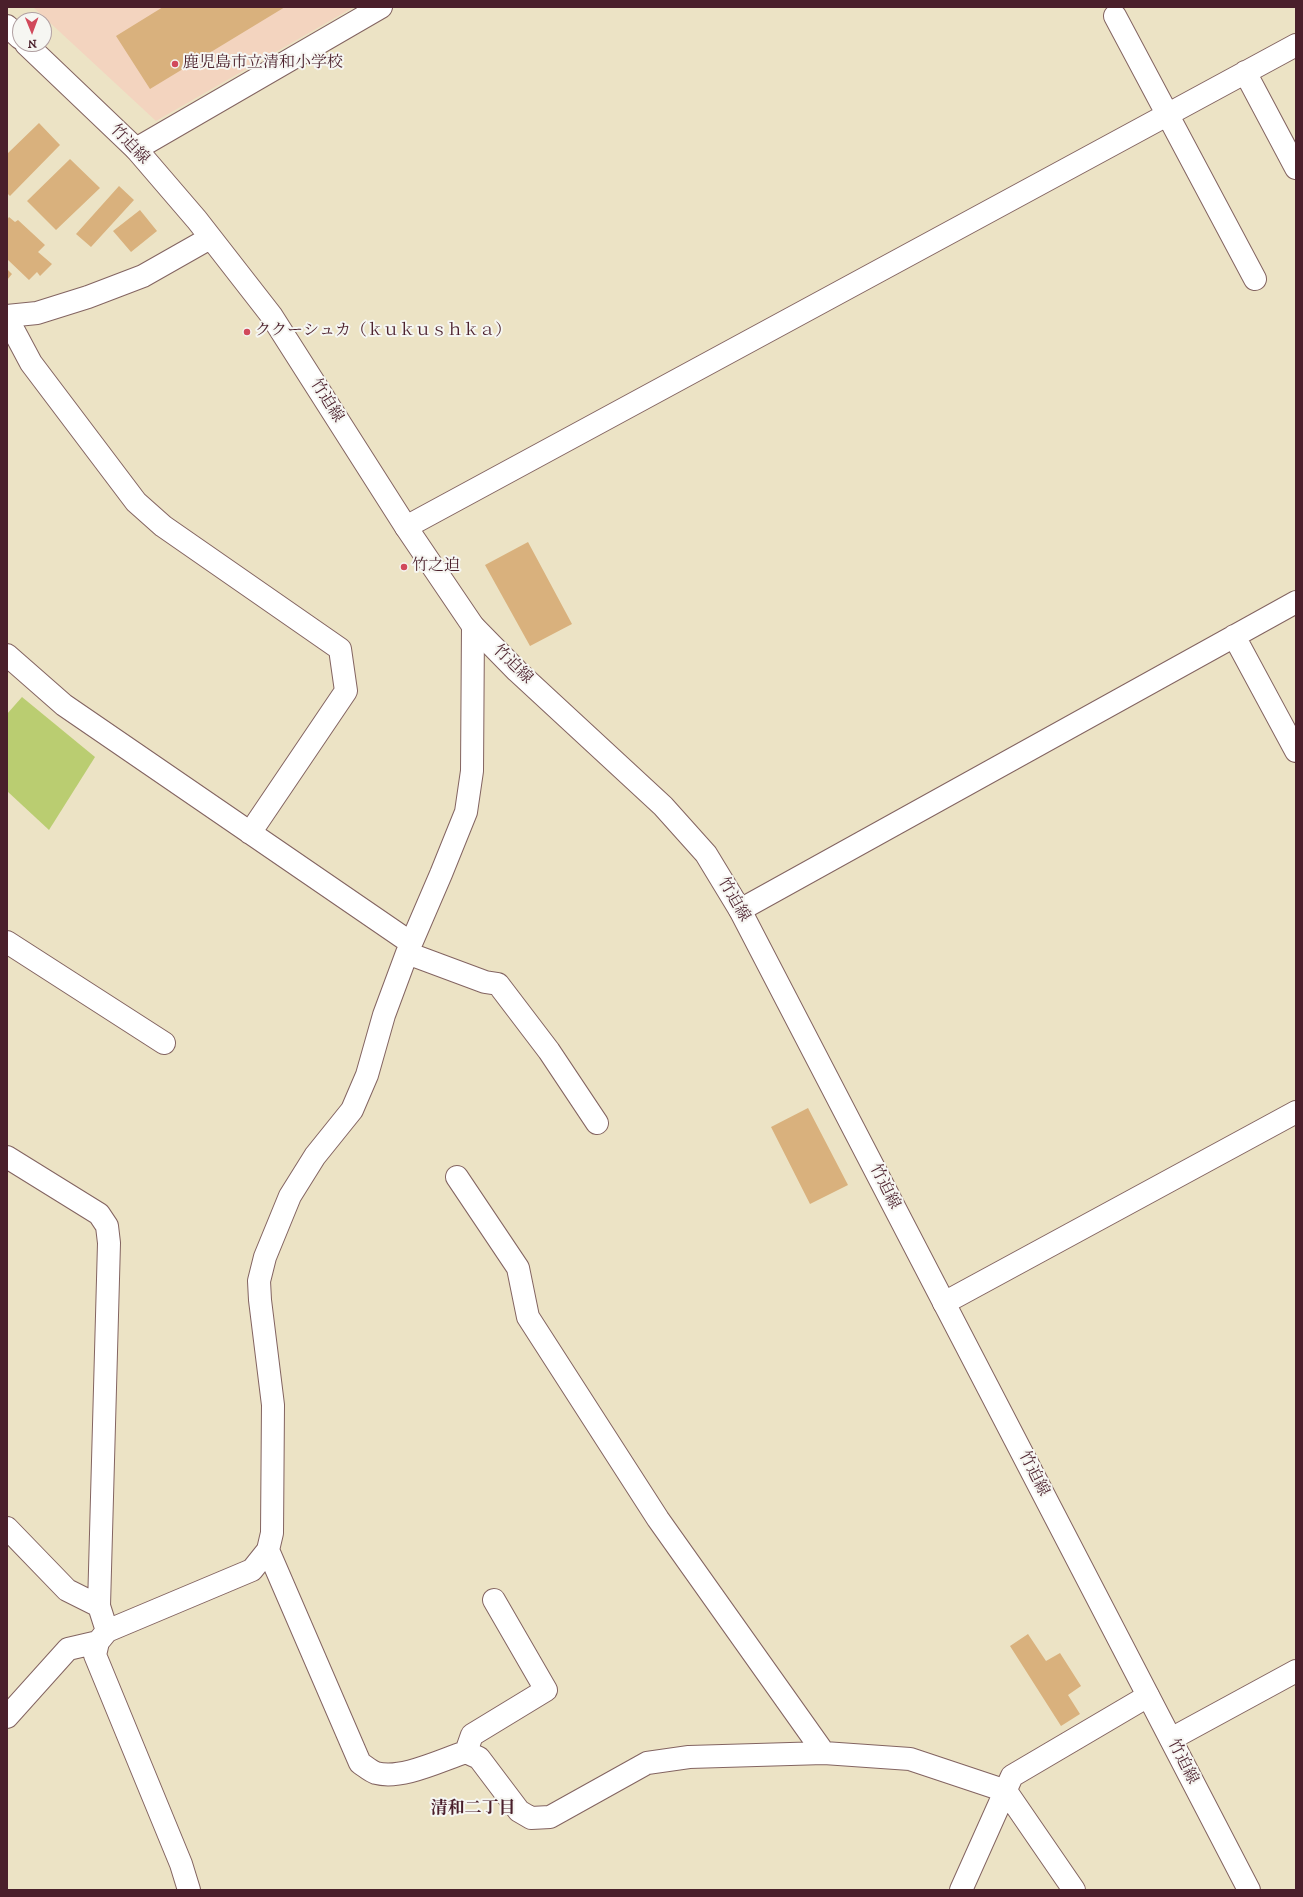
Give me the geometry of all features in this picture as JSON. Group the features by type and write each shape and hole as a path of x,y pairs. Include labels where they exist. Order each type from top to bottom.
{"street":[{"path":"136,149 381,7"},
{"path":"1115,16 1255,279"},
{"path":"406,527 1296,45"},
{"name":"竹迫線","path":"34,52 136,149 210,238 271,315 406,527 473,626 517,671 662,806 706,854 740,910 1249,1890"},
{"path":"1245,72 1296,168"},
{"path":"210,238 144,276 88,297 38,313 7,317 31,363 136,502 163,526 340,649 346,692 250,833"},
{"path":"740,910 1296,602"},
{"path":"7,1717 68,1649 103,1636 252,1570 268,1550 272,1534 273,1406 259,1281 265,1257 290,1196 315,1156 352,1110 367,1074 384,1015 409,948 442,874 466,812 472,771 473,626"},
{"path":"1234,636 1296,751"},
{"path":"7,655 64,705 250,833 409,948 485,982 498,984 549,1051 597,1123"},
{"path":"7,942 164,1043"},
{"path":"944,1303 1296,1112"},
{"path":"7,1157 99,1214 107,1226 108,1243 99,1606 103,1636 95,1655 181,1864 189,1890"},
{"path":"457,1176 518,1268 528,1317 658,1519 824,1753"},
{"path":"7,1528 67,1590 99,1606"},
{"path":"268,1550 360,1763 374,1773 391,1775 406,1772 466,1752 479,1758 519,1811 531,1818 550,1817 647,1763 689,1757 824,1753 910,1759 1006,1791 1074,1890"},
{"path":"466,1752 472,1735 546,1690 494,1600"},
{"path":"1171,1740 1296,1671"},
{"path":"961,1890 1012,1776 1148,1696"}],"shaded area":[{"name":"鹿児島市立清和小学校","path":"33,7 354,7 156,121 52,25 52,12 38,12"}],"green space":[{"path":"22,697 95,757 49,830 7,791 7,714"}],"building":[{"path":"163,7 285,7 150,89 116,36"},
{"path":"39,123 60,145 10,196 7,193 7,154"},
{"path":"70,159 100,188 56,230 27,201"},
{"path":"119,186 134,200 91,247 76,234"},
{"path":"140,210 157,231 131,252 113,231"},
{"path":"9,217 15,222 18,220 45,245 38,252 52,264 40,276 37,272 29,280 7,259 7,220"},
{"path":"7,269 12,274 7,280"},
{"path":"528,542 572,624 530,646 485,565"},
{"path":"808,1108 848,1185 810,1204 771,1127"},
{"path":"1028,1634 1046,1661 1060,1653 1081,1686 1068,1695 1080,1714 1061,1726 1010,1646"}],"place":[{"name":"鹿児島市立清和小学校","path":"175,64"},
{"name":"ククーシュカ（ｋｕｋｕｓｈｋａ）","path":"247,332"},
{"name":"竹之迫","path":"404,567"}],"district":[{"name":"清和二丁目","path":"473,1809"}]}
